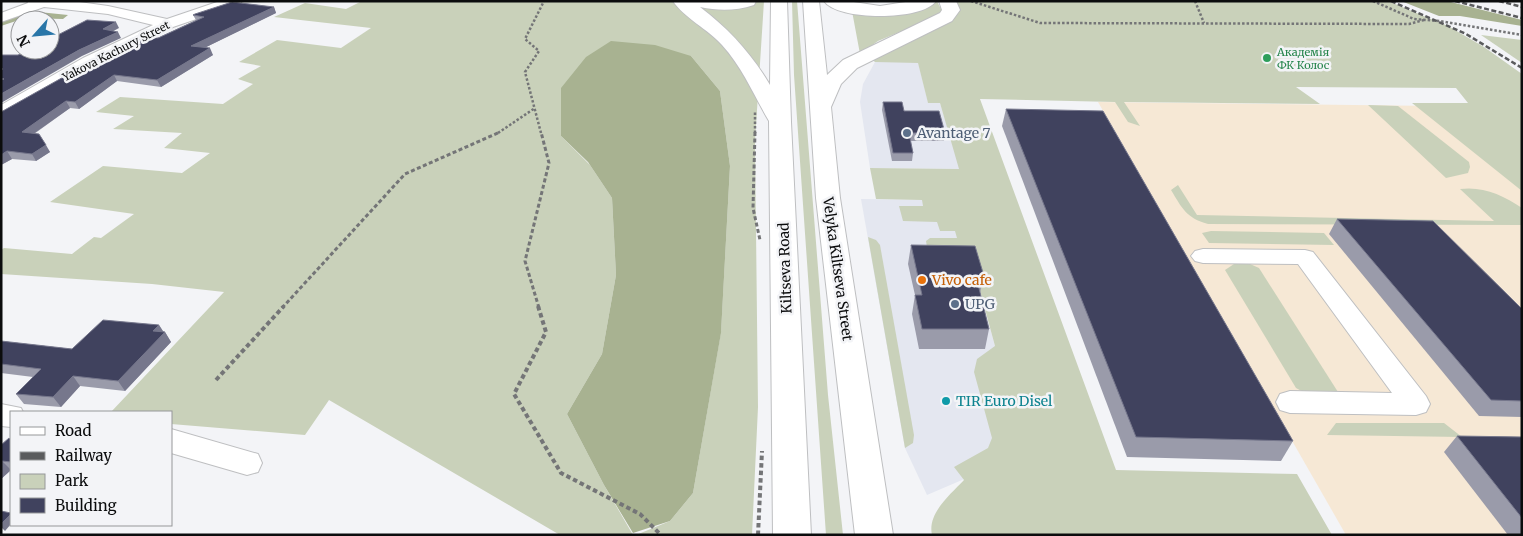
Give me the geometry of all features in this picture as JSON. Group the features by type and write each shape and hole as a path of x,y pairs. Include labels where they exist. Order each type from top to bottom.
{"highway":[{"path":"681,1 721,33 736,50 753,74 780,122"},
{"path":"695,1 725,5 748,1"},
{"name":"Kiltseva Road","path":"779,1 780,122 792,535"},
{"name":"Velyka Kiltseva Street","path":"811,1 828,198 874,535"},
{"path":"832,1 851,8 895,10 918,6 928,1"},
{"path":"820,107 832,82 850,64 872,51 946,17 951,10 947,1"}],"street":[{"name":"Yakova Kachury Street","path":"1,113 87,63 168,24 235,1"},
{"path":"1,18 38,2 108,10 168,24"},
{"path":"1203,256 1304,257 1416,404 1290,402"},
{"path":"172,441 247,463"}],"path":[{"path":"544,1 525,39 539,51 526,72 549,162 526,261 546,332 514,394 561,472 640,514 660,535"},
{"path":"971,1 1040,23 1409,24 1424,20"},
{"path":"1195,1 1204,24"},
{"path":"1373,1 1414,19 1522,35"},
{"path":"216,380 405,174 505,130 535,108"},
{"path":"755,111 753,208 761,240 761,250"},
{"path":"758,535 762,448"}],"shaded area":[{"path":"875,62 918,62 928,102 940,103 960,169 870,168 860,102 863,84"},
{"path":"1098,102 1522,107 1522,535 1346,535"},
{"path":"861,199 943,200 957,210 1025,453 927,495 905,448"}],"green space":[{"path":"362,1 764,1 755,141 758,407 752,535 636,535 670,521 693,493 721,332 730,166 720,91 691,56 561,136 590,165 612,198 616,275 602,354 567,414 604,485 633,535 560,535 329,400 305,435 172,424 172,411 112,411 224,292 152,284 1,274 1,250 4,248 72,254 94,237 101,238 134,214 50,202 103,166 182,173 210,153 164,148 182,133 113,129 134,116 96,112 120,97 223,104 253,84 238,79 261,66 239,62 277,40 341,48 371,28 274,17 305,3 346,9"},
{"path":"792,1 797,1 828,395 843,535 826,535 794,75"},
{"path":"937,1 942,11 933,18 878,41 860,54 852,11 907,12 918,10"},
{"path":"955,1 1388,1 1448,26 1484,47 1522,74 1522,191 1412,103 1468,103 1456,88 1296,87 1320,104 1124,102 1140,126 1128,122 1115,102 980,99 1116,470 1297,474 1332,535 932,535 931,527 936,512 941,504 964,480 954,467 988,448 992,438 974,372 977,359 995,346 970,254 928,253 926,241 930,238 957,238 955,231 940,231 937,222 903,221 899,206 923,206 922,200 876,199 870,168 959,169 940,103 928,103 918,63 875,62 870,58 947,23"},
{"path":"1401,1 1447,1 1522,20 1522,26 1460,16 1439,16"},
{"path":"60,14 68,15 60,19"},
{"path":"10,18 10,23 1,26 1,21"},
{"path":"1481,35 1522,40 1522,63"},
{"path":"611,41 655,45 691,56 720,91 730,166 721,333 693,493 670,521 633,533 604,485 567,414 602,354 616,275 612,198 588,162 561,136 561,88 586,57"},
{"path":"1368,105 1398,106 1469,162 1468,173 1446,178"},
{"path":"1178,185 1197,215 1494,221 1460,189 1477,189 1493,192 1522,208 1522,225 1208,224 1194,219 1185,212 1171,190"},
{"path":"1211,231 1324,233 1334,245 1209,243 1202,233"},
{"path":"868,237 876,240 880,245 914,435 913,443 905,448"},
{"path":"1234,264 1250,264 1259,268 1338,392 1307,394 1296,388 1225,270"},
{"path":"1336,423 1444,423 1462,437 1327,435"}],"building":[{"path":"232,2 274,7 191,46 210,48 157,80 114,75 75,102 66,101 22,132 39,134 46,145 32,154 7,151 1,155 1,112 92,61 144,36 158,38 204,17 193,15 195,14"},
{"path":"87,20 116,22 103,29 118,32 79,50 1,94 1,80 4,79 1,78 1,70 3,69 1,68 1,55 10,55 10,60 60,60 60,34"},
{"path":"883,102 902,102 904,111 939,111 945,133 909,133 913,153 893,153"},
{"path":"1006,109 1103,111 1293,441 1136,437"},
{"path":"1337,219 1433,221 1522,309 1522,401 1491,400"},
{"path":"911,245 975,246 984,276 976,276 989,329 922,329 915,295 922,295"},
{"path":"103,320 159,325 153,331 165,332 118,381 73,376 53,397 16,394 41,369 1,364 1,341 72,349"},
{"path":"1457,436 1522,437 1522,518"},
{"path":"10,439 10,462 1,462 1,445"},
{"path":"1,511 10,513 10,515 1,524"}],"railway":[{"path":"1391,1 1466,34 1522,68"},
{"path":"1455,1 1522,18"},
{"path":"1499,1 1522,7"}],"place":[{"name":"Академія ФК Колос","path":"1267,58"},
{"name":"Avantage 7","path":"907,133"},
{"name":"Vivo cafe","path":"922,280"},
{"name":"UPG","path":"955,304"},
{"name":"TIR Euro Disel","path":"946,401"}]}
